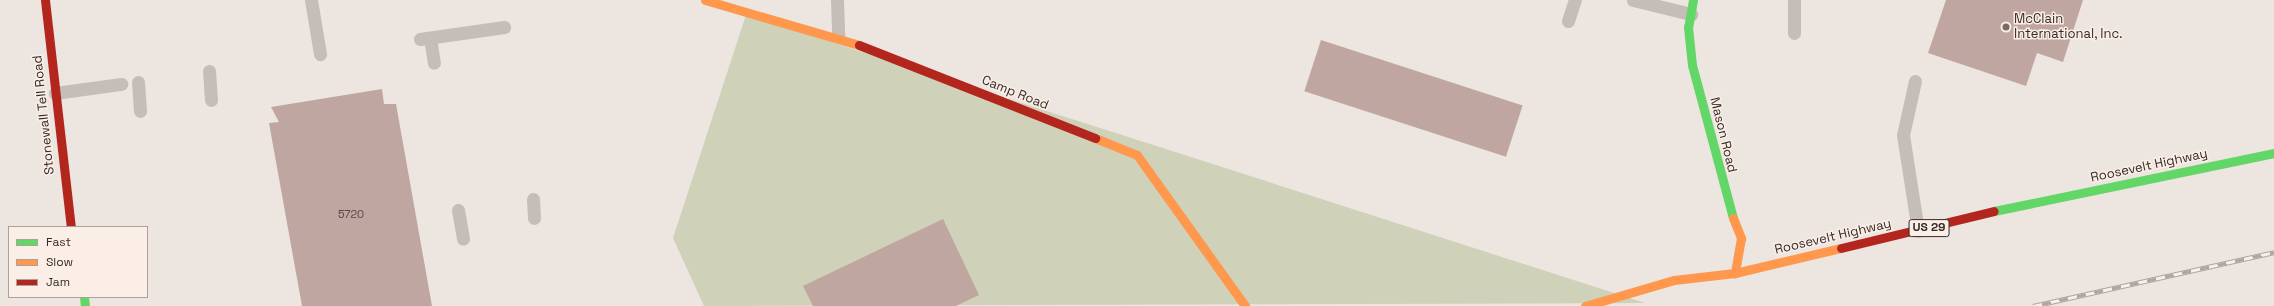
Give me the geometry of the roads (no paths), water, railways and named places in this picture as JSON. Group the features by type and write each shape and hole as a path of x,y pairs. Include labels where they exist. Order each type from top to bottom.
{"street":[{"name":"Stonewall Tell Road","path":"45,0 71,226"},
{"name":"Camp Road","path":"705,0 838,37 1136,155 1245,306"},
{"name":"Mason Road","path":"1693,0 1691,14 1692,65 1729,208 1741,238 1735,273"},
{"name":"Roosevelt Highway","path":"1585,306 1674,280 1735,273 1918,230 2274,153"}],"lane":[{"path":"311,0 320,54"},
{"path":"838,0 838,37"},
{"path":"1568,21 1575,0"},
{"path":"1632,0 1691,14"},
{"path":"1794,0 1794,33"},
{"path":"434,63 425,38 504,26"},
{"path":"209,71 211,100"},
{"path":"1915,80 1903,135 1918,230"},
{"path":"138,82 140,111"},
{"path":"55,93 121,84"},
{"path":"533,199 534,218"},
{"path":"458,210 463,239"}],"railway":[{"path":"2033,306 2274,252"}],"place":[{"name":"McClain International, Inc.","path":"2006,27"}]}
